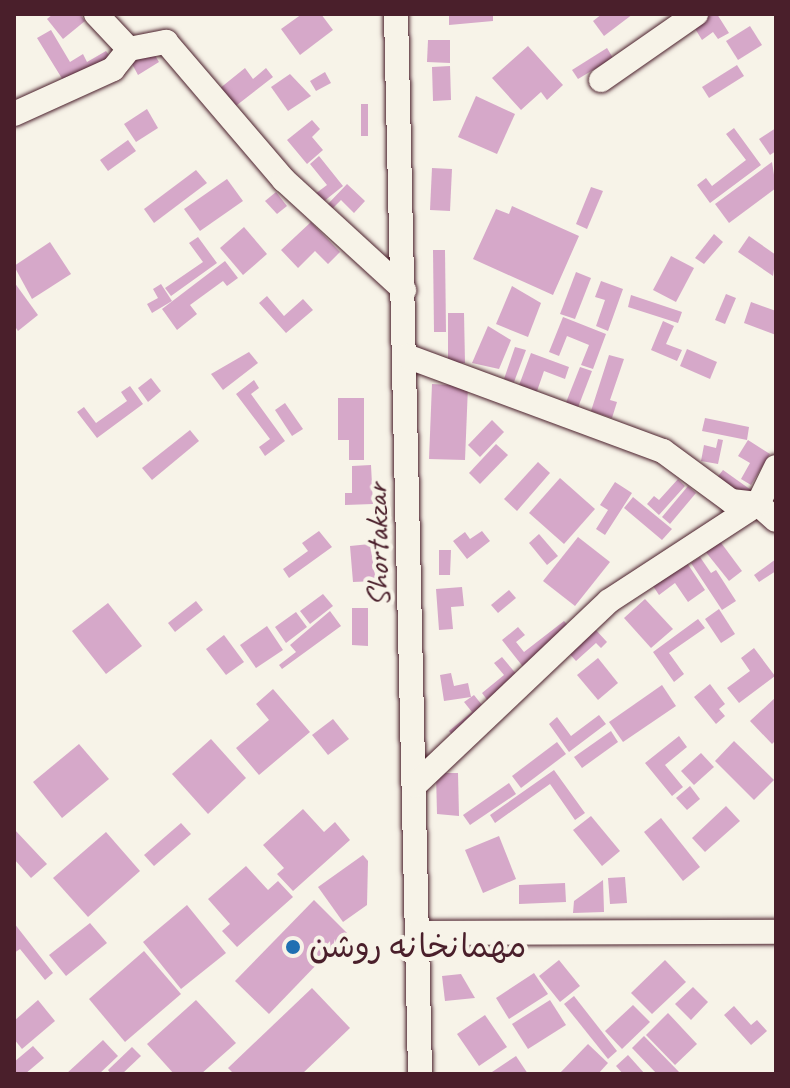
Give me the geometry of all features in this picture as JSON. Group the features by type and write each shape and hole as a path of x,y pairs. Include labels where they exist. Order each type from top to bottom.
{"street":[{"path":"96,14 129,49"},
{"name":"Shortakzar","path":"396,14 420,1074"},
{"path":"601,80 696,14"},
{"path":"14,114 113,69 129,49 166,42 284,180 404,290"},
{"path":"406,356 663,451 731,501 767,512"},
{"path":"415,785 609,601 767,512 776,467"},
{"path":"418,933 776,932"}],"building":[{"path":"53,14 80,14 85,21 63,39 47,19"},
{"path":"302,14 321,14 333,30 300,55 281,29"},
{"path":"449,14 493,14 493,21 449,25"},
{"path":"602,14 633,14 604,36 593,21"},
{"path":"703,14 717,14 729,33 718,39 713,32 702,40 691,22"},
{"path":"750,26 762,45 738,60 726,41"},
{"path":"51,30 70,62 83,54 87,62 106,51 111,58 66,85 37,38"},
{"path":"428,40 450,40 450,63 427,62"},
{"path":"528,46 563,85 547,100 541,92 521,110 492,78"},
{"path":"607,48 613,58 578,79 572,70"},
{"path":"151,49 159,62 138,75 131,62"},
{"path":"737,65 744,76 709,98 702,87"},
{"path":"450,66 451,100 433,101 432,67"},
{"path":"245,68 253,79 266,68 273,77 228,112 214,93"},
{"path":"325,72 331,83 316,91 310,81"},
{"path":"290,74 311,96 288,111 271,87"},
{"path":"476,96 515,114 497,154 458,137"},
{"path":"361,104 368,104 368,136 361,136"},
{"path":"147,109 158,128 136,142 124,124"},
{"path":"312,120 320,129 312,137 323,150 307,164 287,140"},
{"path":"734,128 761,165 710,203 697,185 706,178 712,186 746,160 726,134"},
{"path":"776,128 776,151 770,155 759,139"},
{"path":"128,140 136,151 108,171 100,160"},
{"path":"319,156 343,186 318,206 311,197 327,185 310,164"},
{"path":"772,162 776,188 729,223 715,204"},
{"path":"432,168 452,169 450,211 430,210"},
{"path":"196,170 207,183 154,223 144,209"},
{"path":"227,179 243,201 200,231 184,209"},
{"path":"347,184 365,201 354,213 341,200 330,211 326,206"},
{"path":"591,187 603,191 587,229 576,224"},
{"path":"276,192 287,206 277,214 265,201"},
{"path":"512,206 579,236 553,295 473,259 496,209 509,214"},
{"path":"311,222 340,252 328,264 315,251 298,268 281,250"},
{"path":"244,227 267,254 243,275 220,248"},
{"path":"714,234 723,242 704,264 695,258"},
{"path":"749,236 776,255 773,276 738,252"},
{"path":"198,237 217,263 171,296 165,288 203,262 189,243"},
{"path":"50,242 71,274 32,299 14,266"},
{"path":"433,250 445,250 446,332 434,332"},
{"path":"671,256 694,268 676,302 653,290"},
{"path":"225,261 238,278 227,286 223,281 190,305 197,314 177,330 162,309"},
{"path":"576,272 591,278 575,319 560,314"},
{"path":"601,281 623,289 608,331 596,326 605,300 595,297"},
{"path":"14,282 38,315 18,331 14,325"},
{"path":"161,284 172,301 152,313 147,304 158,298 153,289"},
{"path":"512,286 541,303 528,337 496,324"},
{"path":"726,294 736,298 725,324 715,320"},
{"path":"631,295 682,312 678,323 628,307"},
{"path":"267,296 284,316 303,299 313,310 286,333 259,303"},
{"path":"751,302 776,311 776,335 744,323"},
{"path":"448,313 464,313 465,363 448,363"},
{"path":"563,317 606,334 593,369 581,365 589,345 567,336 559,356 549,352"},
{"path":"663,321 674,326 666,344 682,350 677,361 651,350"},
{"path":"488,326 511,340 499,369 472,363"},
{"path":"515,347 526,350 514,382 504,379"},
{"path":"687,349 717,362 710,379 680,366"},
{"path":"249,352 258,363 223,390 211,374"},
{"path":"531,353 569,367 565,379 544,371 536,394 518,388"},
{"path":"609,355 624,359 610,400 617,402 612,418 591,411"},
{"path":"580,367 592,371 577,410 565,405"},
{"path":"151,378 161,391 148,402 138,388"},
{"path":"254,380 259,388 251,394 285,441 265,456 259,447 270,439 236,394"},
{"path":"432,384 468,386 465,460 429,459"},
{"path":"130,386 143,404 97,438 77,412 84,407 96,423 127,401 121,392"},
{"path":"338,398 364,398 364,460 349,460 349,440 338,440"},
{"path":"285,403 303,429 292,436 275,410"},
{"path":"705,418 749,427 747,440 702,431"},
{"path":"492,420 504,432 480,457 468,445"},
{"path":"190,430 199,441 152,480 142,468"},
{"path":"718,439 723,440 718,464 701,461 704,445 716,448"},
{"path":"748,440 770,454 751,485 741,479 750,463 738,456"},
{"path":"496,444 508,455 480,484 469,473"},
{"path":"538,462 550,473 517,511 504,499"},
{"path":"371,465 373,504 345,505 345,493 352,493 352,466"},
{"path":"723,470 751,490 744,501 715,480"},
{"path":"560,478 595,509 564,544 529,513"},
{"path":"678,479 685,486 659,515 647,504 654,496 659,500"},
{"path":"615,482 632,493 605,535 596,529 608,510 600,505"},
{"path":"688,486 696,493 670,524 662,517"},
{"path":"633,497 672,529 662,540 624,508"},
{"path":"319,531 332,547 289,578 283,569 308,551 302,543"},
{"path":"482,531 490,541 467,559 453,541 465,532 470,539"},
{"path":"539,534 558,556 547,565 529,543"},
{"path":"578,537 610,562 575,606 543,581"},
{"path":"719,540 742,571 729,581 705,551"},
{"path":"370,544 376,581 353,582 350,546"},
{"path":"439,550 451,550 450,575 439,575"},
{"path":"700,557 711,573 716,570 736,601 722,610 691,563"},
{"path":"776,559 776,571 759,582 754,575"},
{"path":"687,563 705,590 688,602 675,583 659,595 653,586"},
{"path":"462,587 464,606 451,607 453,629 439,630 436,589"},
{"path":"509,590 516,598 498,613 491,605"},
{"path":"323,594 333,606 310,624 300,611"},
{"path":"645,599 673,629 651,648 624,618"},
{"path":"196,601 203,610 175,632 168,623"},
{"path":"108,603 142,646 106,674 72,631"},
{"path":"352,608 368,608 368,646 352,645"},
{"path":"719,609 735,634 721,643 705,619"},
{"path":"330,611 341,626 282,669 279,665 296,652 290,645"},
{"path":"296,612 307,627 286,643 275,627"},
{"path":"698,619 705,628 669,653 684,674 674,682 653,652"},
{"path":"564,621 572,630 524,668 502,640 518,627 525,635 516,642 524,652"},
{"path":"267,626 283,650 256,668 240,645"},
{"path":"594,628 607,642 601,648 596,643 576,661 568,652"},
{"path":"224,635 244,662 226,675 206,649"},
{"path":"754,648 775,676 739,703 727,688 750,671 741,658"},
{"path":"502,657 518,676 488,701 482,693 504,675 494,663"},
{"path":"598,658 618,683 598,700 577,675"},
{"path":"451,673 454,686 468,683 471,697 444,701 440,675"},
{"path":"710,684 725,704 719,709 725,716 716,724 694,697"},
{"path":"662,685 676,706 623,742 609,722"},
{"path":"273,689 310,732 259,775 236,748 269,720 256,704"},
{"path":"474,695 490,715 457,741 449,731 472,712 464,702"},
{"path":"776,697 776,740 772,744 750,721"},
{"path":"599,715 606,724 569,752 549,724 557,717 571,736"},
{"path":"333,719 349,739 328,755 312,735"},
{"path":"611,731 618,742 582,768 574,757"},
{"path":"679,736 687,747 665,765 683,787 672,796 645,763"},
{"path":"211,739 246,778 208,814 172,774"},
{"path":"734,741 774,780 754,800 715,761"},
{"path":"557,742 566,754 521,788 512,776"},
{"path":"79,744 109,779 62,818 33,782"},
{"path":"701,753 714,767 694,785 681,771"},
{"path":"554,770 585,813 575,820 550,784 495,823 490,815"},
{"path":"436,773 458,773 459,816 437,814"},
{"path":"509,783 516,794 470,825 463,815"},
{"path":"690,786 700,799 687,810 676,798"},
{"path":"726,806 740,821 705,852 692,838"},
{"path":"303,809 324,832 335,822 350,840 293,891 277,874 284,868 263,845"},
{"path":"591,816 620,851 602,866 573,830"},
{"path":"661,818 700,867 683,881 644,832"},
{"path":"181,823 191,834 154,866 144,855"},
{"path":"14,829 47,864 31,878 14,859"},
{"path":"106,832 140,871 88,917 53,878"},
{"path":"499,836 516,879 483,893 465,850"},
{"path":"363,855 368,861 367,905 343,922 318,887"},
{"path":"246,866 268,890 278,881 293,897 237,947 222,931 230,924 208,899"},
{"path":"625,877 627,903 610,904 608,878"},
{"path":"603,880 604,912 573,913 574,901"},
{"path":"565,883 566,902 519,904 519,885"},
{"path":"314,900 347,933 269,1014 235,981"},
{"path":"187,905 226,953 181,989 143,942"},
{"path":"14,923 53,973 45,980 20,949 14,953"},
{"path":"90,923 107,943 66,976 49,955"},
{"path":"144,951 181,994 125,1042 89,999"},
{"path":"559,960 580,986 560,1002 539,976"},
{"path":"665,960 686,982 652,1014 631,993"},
{"path":"534,973 548,994 509,1019 496,998"},
{"path":"461,974 475,998 445,1001 442,976"},
{"path":"693,987 708,1002 691,1020 675,1004"},
{"path":"312,988 350,1028 302,1074 234,1074 228,1068"},
{"path":"574,996 617,1051 608,1059 564,1004"},
{"path":"38,1000 55,1021 22,1049 14,1039 14,1021"},
{"path":"196,1000 236,1043 201,1074 174,1074 147,1044"},
{"path":"550,1000 566,1025 528,1049 512,1024"},
{"path":"633,1005 650,1022 622,1049 605,1031"},
{"path":"734,1006 751,1025 757,1020 767,1031 751,1045 724,1015"},
{"path":"668,1013 697,1044 675,1065 646,1035"},
{"path":"485,1015 507,1047 479,1066 457,1034"},
{"path":"644,1036 681,1074 657,1074 632,1048"},
{"path":"103,1040 118,1056 99,1074 66,1074"},
{"path":"588,1044 608,1063 598,1074 559,1074"},
{"path":"33,1046 44,1058 25,1074 14,1074 14,1062"},
{"path":"132,1047 141,1056 122,1074 111,1074 108,1070"},
{"path":"628,1055 645,1074 623,1074 616,1066"},
{"path":"516,1056 528,1074 489,1074"}],"place":[{"name":"مهمانخانه روشن","path":"293,947"}]}
